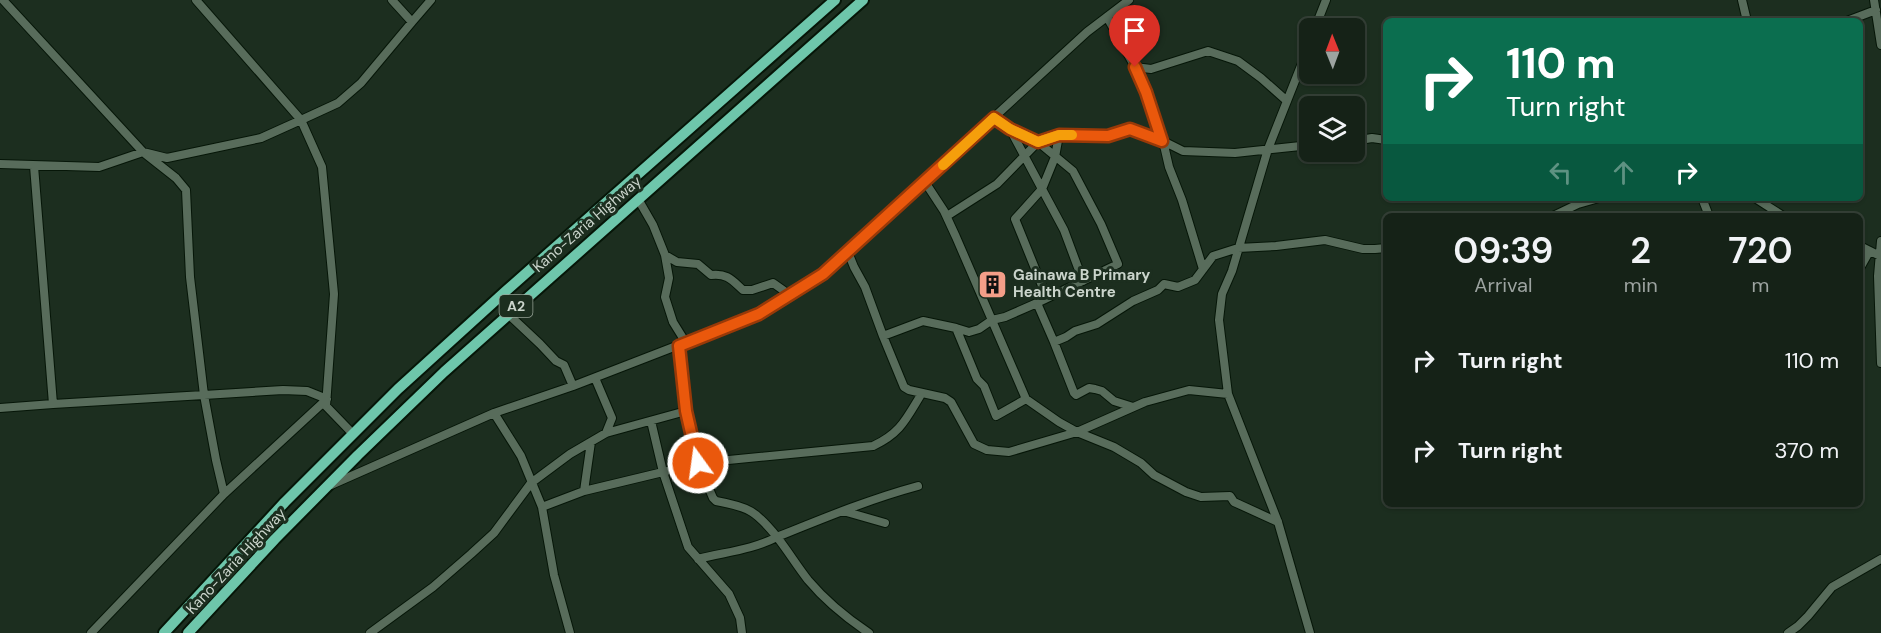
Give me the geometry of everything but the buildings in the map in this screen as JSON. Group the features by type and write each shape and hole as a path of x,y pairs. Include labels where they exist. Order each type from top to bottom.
{"highway":[{"name":"Kano-Zaria Highway","path":"164,633 285,502 398,389 835,0"},
{"name":"Kano-Zaria Highway","path":"188,633 275,539 444,372 863,0"}],"street":[{"path":"3,0 143,152 176,178 186,190 190,277 204,395 224,494"},
{"path":"196,0 301,120 322,167 334,294 326,406 353,434"},
{"path":"393,0 412,22"},
{"path":"0,164 99,167 143,152 167,158 261,138 338,103 431,0"},
{"path":"330,485 494,413 595,378 759,314 823,274 1087,32 1129,0"},
{"path":"1319,18 1326,0"},
{"path":"1743,0 1746,18"},
{"path":"1874,0 1881,45"},
{"path":"1855,18 1876,10"},
{"path":"1107,17 1146,92 1203,268"},
{"path":"1135,67 1151,69 1208,51 1238,61 1287,101"},
{"path":"1299,71 1268,149 1232,272 1222,294 1219,320 1228,394 1278,522 1310,633"},
{"path":"883,336 923,321 969,332 979,329 992,320 1037,303 1118,264 1101,224 1073,171 1038,142 1010,129 994,118"},
{"path":"1010,129 1064,230 1083,281"},
{"path":"946,216 997,184 1038,142 1059,135 1108,136 1130,129 1183,151 1235,153 1299,146"},
{"path":"1047,298 1015,219 1042,189 1055,157 1059,135"},
{"path":"1365,139 1383,140"},
{"path":"34,165 53,404"},
{"path":"925,182 946,216 1026,399 1077,432 1114,447 1141,463 1154,475 1186,492 1201,497 1230,496 1234,502 1278,522"},
{"path":"638,199 653,225 665,255 669,278 665,297 682,345 686,411 698,463 712,498 716,501 748,508 763,519 821,595 869,633"},
{"path":"1559,213 1588,201"},
{"path":"1760,201 1778,213"},
{"path":"1054,342 1075,331 1097,324 1132,301 1158,291 1164,284 1179,287 1195,280 1213,256 1238,248 1325,240 1363,249 1383,248"},
{"path":"1881,242 1878,276 1881,363"},
{"path":"1863,248 1880,256"},
{"path":"848,252 865,287 904,387 945,398 951,402 974,444 987,450 1009,452 1077,432 1145,402 1189,390 1228,394"},
{"path":"1863,263 1869,252"},
{"path":"665,255 677,262 698,264 711,275 720,274 729,278 743,290 773,284 790,295"},
{"path":"1037,303 1074,393 1076,395 1089,388 1095,389 1114,401 1133,407"},
{"path":"508,314 556,361 564,365 573,386"},
{"path":"956,328 977,379 984,387 996,416 1026,399"},
{"path":"595,378 611,413 611,425 606,434"},
{"path":"0,408 283,390 307,391 327,399"},
{"path":"542,507 584,491 698,463 873,446 889,438 902,426 922,393"},
{"path":"91,633 224,494 327,399"},
{"path":"369,633 433,587 494,533 531,483 570,454 606,434 686,411"},
{"path":"494,413 521,456 542,507 554,575 570,633"},
{"path":"651,421 663,472 688,547 729,594 740,618 742,633"},
{"path":"584,491 591,442"},
{"path":"698,559 746,550 862,502 918,486"},
{"path":"841,511 885,523"},
{"path":"1788,633 1808,616 1832,587 1881,560"}],"slow traffic":[{"path":"943,165 994,118 1010,129 1038,142 1059,135 1072,135"}],"place":[{"name":"Gainawa B Primary Health Centre","path":"992,284"}],"route":[{"path":"698,463 686,411 679,346 759,314 823,274 994,118 1010,129 1038,142 1059,135 1108,136 1130,129 1162,141 1135,67"}]}
